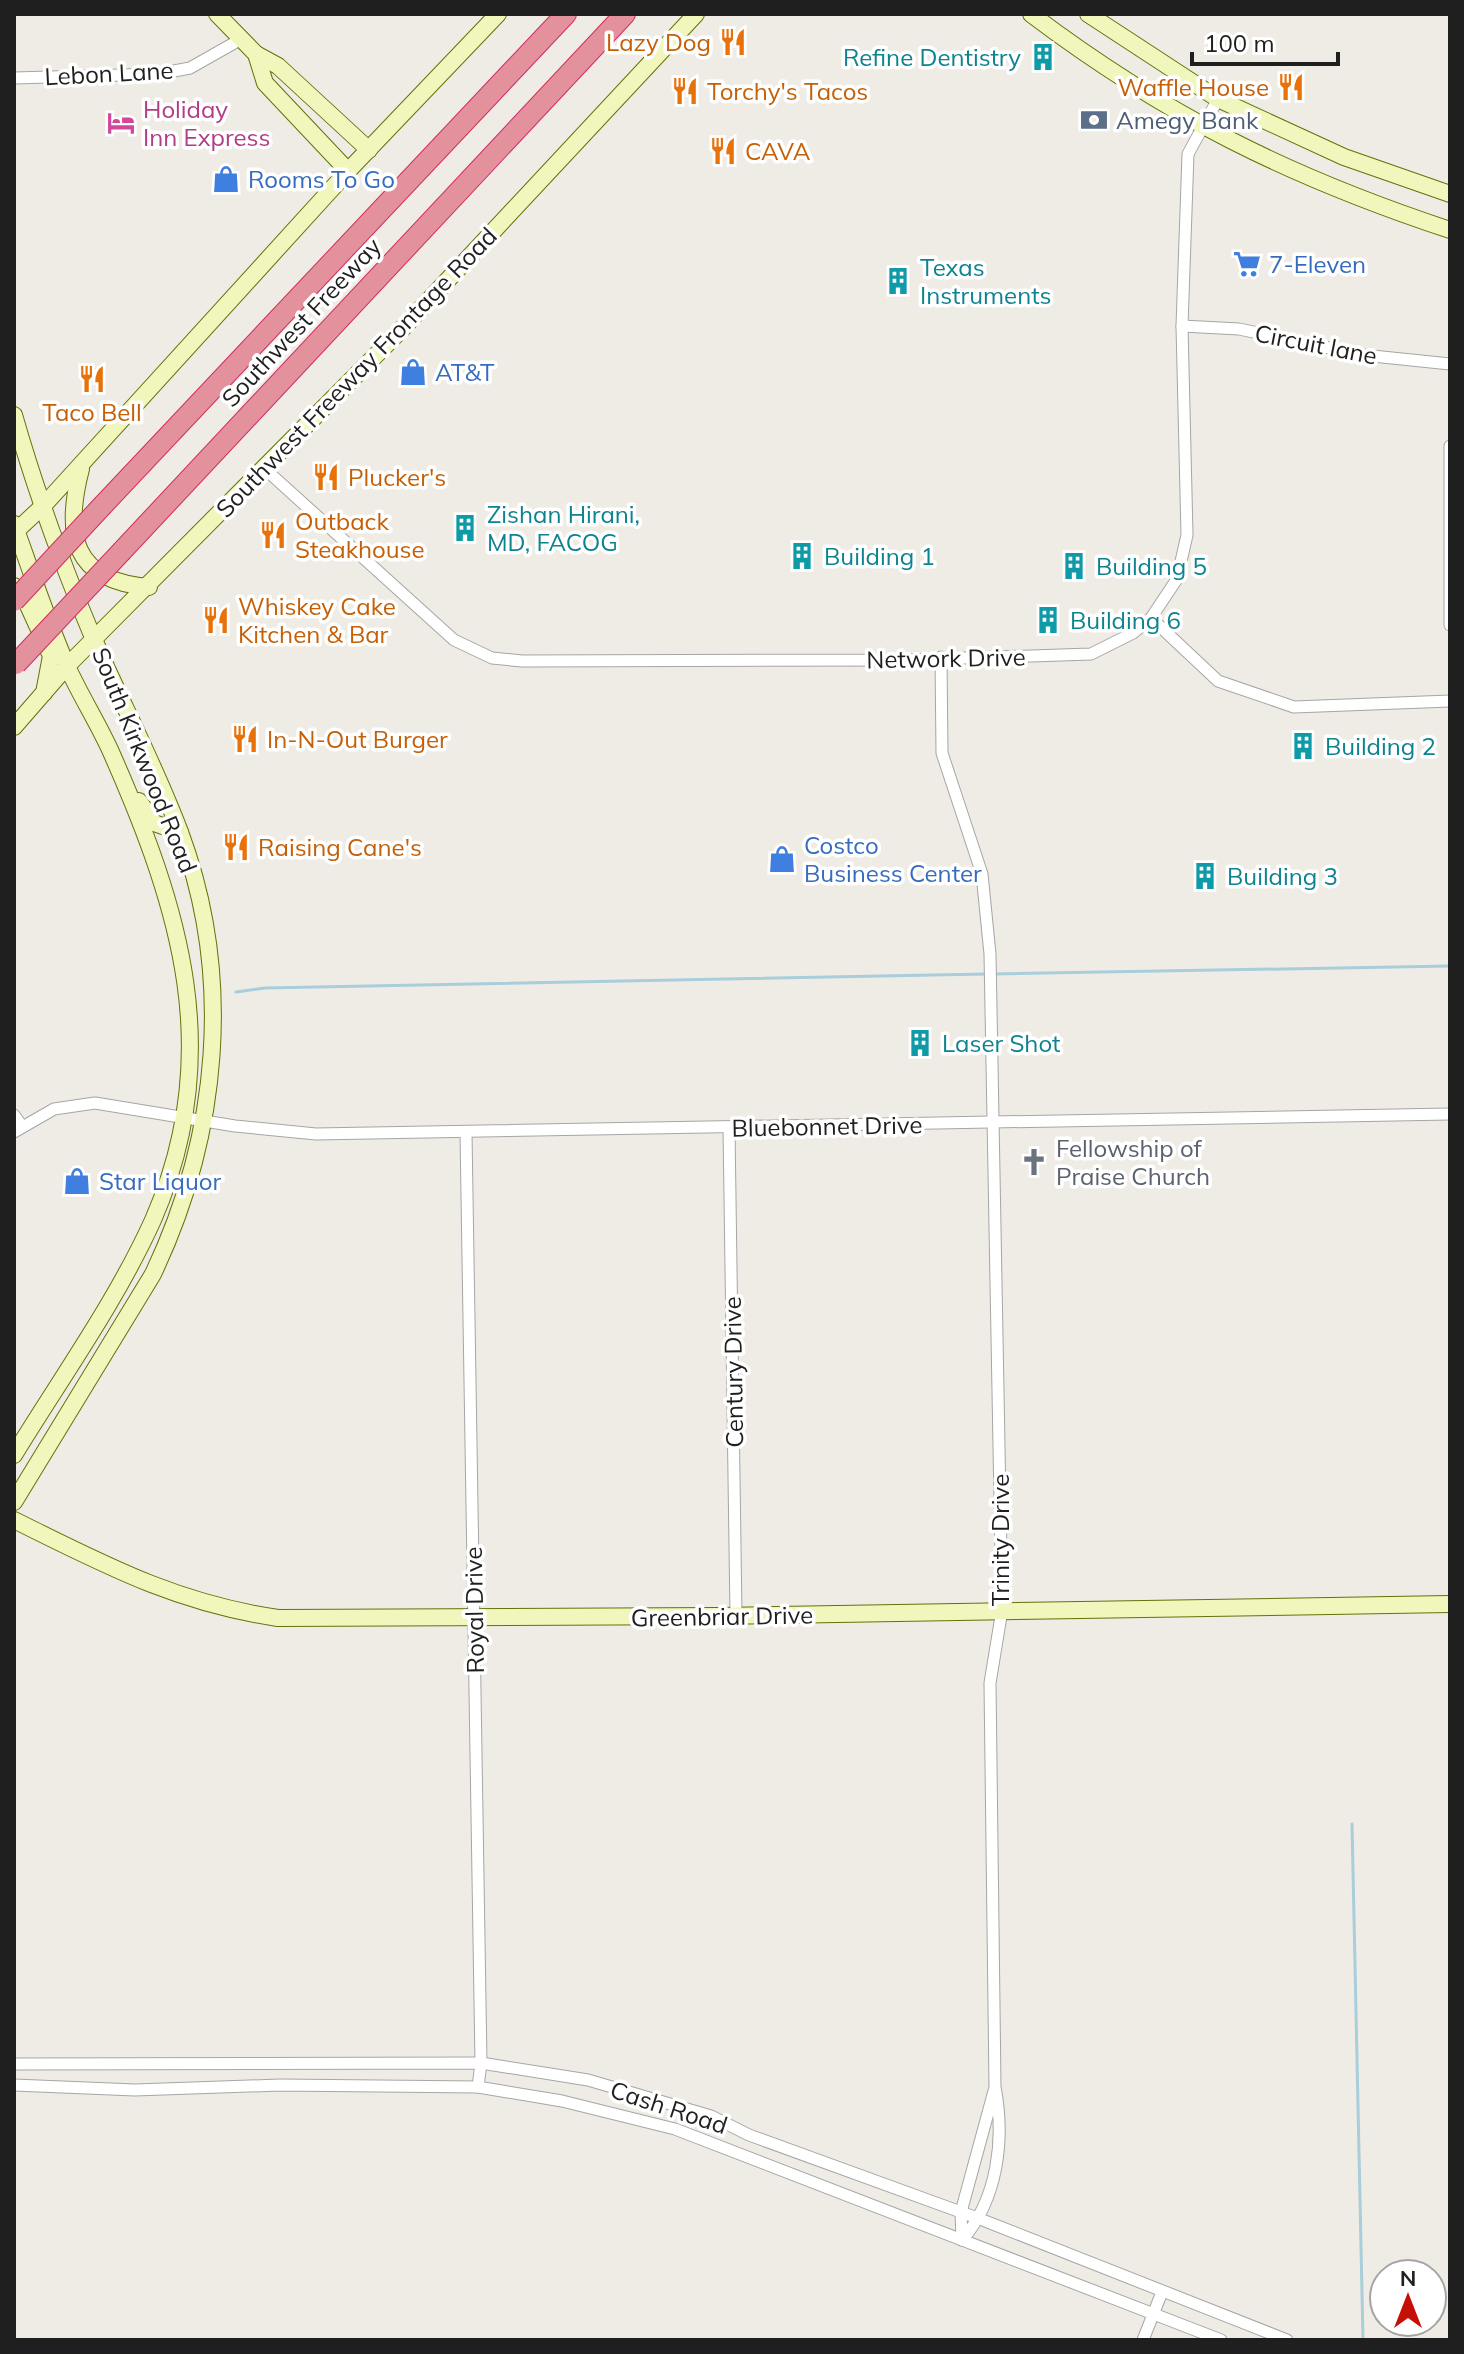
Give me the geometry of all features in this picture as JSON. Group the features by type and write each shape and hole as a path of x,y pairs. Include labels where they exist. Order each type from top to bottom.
{"highway":[{"name":"Southwest Freeway","path":"14,601 566,14"},
{"name":"Southwest Freeway","path":"15,665 625,14"}],"main road":[{"path":"217,14 256,54 265,83 348,171"},
{"path":"15,529 44,505 348,171 498,14"},
{"name":"Southwest Freeway Frontage Road","path":"14,727 67,666 149,587 401,330 696,14"},
{"path":"1031,14 1081,52 1203,128 1274,164 1363,201 1450,230"},
{"path":"1088,14 1218,99 1344,157 1450,194"},
{"path":"256,54 278,66 369,150"},
{"name":"South Kirkwood Road","path":"14,415 19,455 44,505 95,640 180,832 195,882 214,995 211,1078 204,1121 173,1229 153,1274 14,1502"},
{"path":"82,464 71,505 72,538 82,559 121,585 149,587"},
{"name":"South Kirkwood Road","path":"14,1455 99,1317 152,1220 171,1166 182,1117 190,1031 185,965 170,902 124,782 67,666 15,529"},
{"path":"14,586 26,601 51,656 44,695"},
{"path":"124,782 134,789 145,813 154,823 180,832"},
{"path":"145,835 157,834 172,842 185,876 195,882"},
{"path":"152,1220 173,1229"},
{"path":"99,1317 121,1328"},
{"name":"Greenbriar Drive","path":"14,1520 153,1588 248,1614 305,1620 1450,1604"}],"street":[{"name":"Lebon Lane","path":"14,78 158,74 190,68 243,38"},
{"name":"Network Drive","path":"265,469 454,640 492,658 522,661 1091,654 1133,633 1151,618 1177,579 1187,535 1182,326 1188,154 1218,99"},
{"name":"Circuit lane","path":"1182,326 1239,329 1363,355 1450,364"},
{"path":"1450,446 1450,625"},
{"path":"1151,618 1218,681 1294,707 1450,701"},
{"name":"Trinity Drive","path":"941,657 942,753 982,874 990,954 1002,1610 990,1683 995,2087 1001,2117 1000,2139 980,2219 962,2240"},
{"name":"Bluebonnet Drive","path":"16,1124 78,1103 110,1104 204,1121 316,1134 1450,1114"},
{"name":"Century Drive","path":"729,1128 736,1616"},
{"name":"Royal Drive","path":"466,1133 481,2063 478,2087"},
{"path":"279,2063 280,2085"},
{"name":"Cash Road","path":"14,2064 481,2063 588,2080 711,2116 749,2135 980,2219 1287,2340"},
{"name":"Cash Road","path":"14,2085 135,2090 280,2085 478,2087 629,2116 675,2129 1221,2340"},
{"name":"Trinity Drive","path":"962,2240 961,2212 995,2087"},
{"path":"629,2116 636,2094"},
{"path":"740,2156 749,2135"},
{"path":"1143,2340 1162,2292"}],"waterway":[{"path":"994,974 1450,966"},
{"path":"236,992 265,988 986,974"},
{"path":"1352,1824 1363,2340"}],"place":[{"name":"Lazy Dog","path":"733,42"},
{"name":"Refine Dentistry","path":"1043,57"},
{"name":"Waffle House","path":"1291,87"},
{"name":"Torchy's Tacos","path":"685,91"},
{"name":"Amegy Bank","path":"1094,120"},
{"name":"Holiday Inn Express","path":"121,123"},
{"name":"CAVA","path":"723,151"},
{"name":"Rooms To Go","path":"226,179"},
{"name":"7-Eleven","path":"1247,264"},
{"name":"Texas Instruments","path":"898,281"},
{"name":"AT&T","path":"413,372"},
{"name":"Taco Bell","path":"92,379"},
{"name":"Plucker's","path":"326,477"},
{"name":"Zishan Hirani, MD, FACOG","path":"465,528"},
{"name":"Outback Steakhouse","path":"273,535"},
{"name":"Building 1","path":"802,556"},
{"name":"Building 5","path":"1074,566"},
{"name":"Whiskey Cake Kitchen & Bar","path":"216,620"},
{"name":"Building 6","path":"1048,620"},
{"name":"In-N-Out Burger","path":"245,739"},
{"name":"Building 2","path":"1303,746"},
{"name":"Raising Cane's","path":"236,847"},
{"name":"Costco Business Center","path":"782,859"},
{"name":"Building 3","path":"1205,876"},
{"name":"Laser Shot","path":"920,1043"},
{"name":"Fellowship of Praise Church","path":"1034,1162"},
{"name":"Star Liquor","path":"77,1181"}]}
